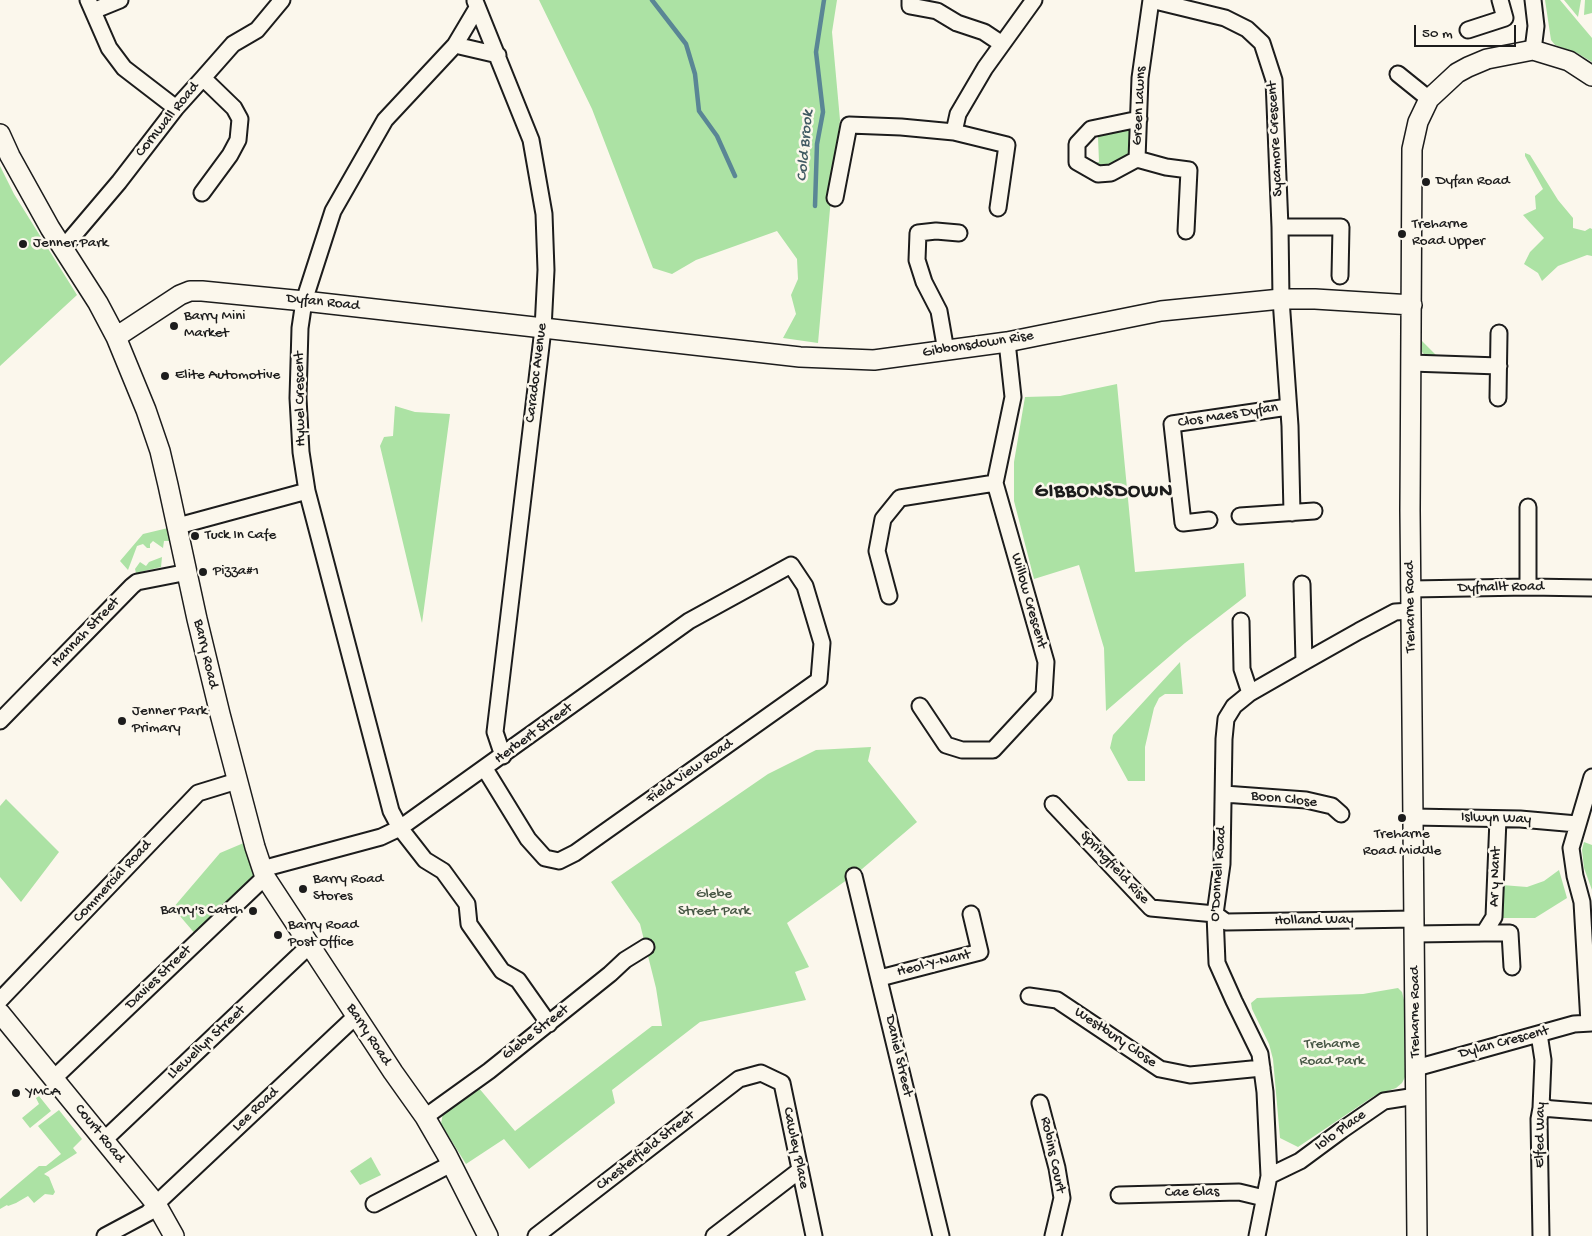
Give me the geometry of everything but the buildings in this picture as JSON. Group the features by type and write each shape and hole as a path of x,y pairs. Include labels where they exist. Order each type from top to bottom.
{"street":[{"path":"120,0 90,6 109,48 124,68 176,108"},
{"name":"Cornwall Road","path":"63,248 119,182 176,108 233,44 257,30 282,0"},
{"path":"910,0 910,6 937,12 957,23 984,32 1002,44"},
{"path":"954,132 958,114 985,68 1034,0"},
{"name":"Green Lawns","path":"1151,0 1140,78 1137,159 1166,167 1189,170 1186,231"},
{"name":"Sycamore Crescent","path":"1151,0 1225,18 1247,28 1262,43 1274,80 1280,226 1280,299"},
{"path":"1468,30 1505,18 1500,0"},
{"path":"1533,0 1536,26 1533,50 1569,61 1592,76"},
{"name":"Hywel Crescent","path":"476,4 455,45 385,120 333,211 304,301 300,328 298,398 301,452 307,491 377,761 392,811 400,828 425,860 443,871 467,904 469,924 502,971 518,980 549,1024"},
{"name":"Caradoc Avenue","path":"476,4 531,140 544,214 546,270 543,328 495,732 503,756"},
{"path":"455,45 498,55"},
{"name":"Treharne Road","path":"1416,1236 1411,611 1412,149 1418,122 1429,99 1457,73 1487,59 1533,50"},
{"path":"1398,74 1429,99"},
{"path":"202,193 235,146 238,140 240,119 234,108 203,78"},
{"path":"1137,159 1111,173 1098,174 1077,162 1077,144 1091,129 1139,119"},
{"path":"835,198 849,125 901,127 954,132 1007,145 998,208"},
{"name":"Barry Road","path":"0,134 23,182 98,303 116,337 146,410 160,451 208,666 237,781 263,873 392,1072 425,1117 452,1164 488,1236"},
{"path":"1280,226 1341,227 1340,276"},
{"path":"946,351 938,311 916,260 918,234 936,231 959,233"},
{"name":"Dyfan Road","path":"116,337 180,295 202,291 543,328"},
{"name":"Gibbonsdown Rise","path":"543,328 800,357 874,360 1007,342 1161,312 1280,299 1315,299 1412,305"},
{"name":"Clos Maes Dyfan","path":"1280,299 1288,407 1292,513"},
{"path":"1498,398 1499,334"},
{"name":"Willow Crescent","path":"920,706 946,744 962,750 993,750 1044,695 1046,662 995,483 1013,397 1007,342"},
{"path":"1411,363 1499,366"},
{"name":"Clos Maes Dyfan","path":"1208,520 1183,523 1172,424 1288,407"},
{"path":"889,596 877,551 883,519 900,498 995,483"},
{"path":"178,526 307,491"},
{"path":"1528,507 1528,587"},
{"path":"1240,516 1314,511"},
{"name":"Herbert Street","path":"263,873 381,837 400,828 485,769 689,621 791,565"},
{"name":"Field View Road","path":"485,769 528,839 545,858 558,861 575,854 819,680 822,643 805,586 791,565"},
{"name":"Hannah Street","path":"0,721 137,582 188,572"},
{"path":"1302,584 1304,662"},
{"name":"Dyfnallt Road","path":"1411,589 1592,588"},
{"name":"O'Donnell Road","path":"1257,1236 1269,1176 1265,1092 1260,1054 1217,963 1215,914 1222,864 1226,719 1234,706 1250,693 1358,631 1396,612 1411,611"},
{"path":"1241,621 1242,670 1250,693"},
{"name":"Commercial Road","path":"0,1000 198,793 237,781"},
{"path":"1591,782 1573,840 1572,858 1582,902 1588,945 1591,1023"},
{"name":"Boon Close","path":"1224,794 1306,800 1332,806 1341,814"},
{"name":"Springfield Rise","path":"1053,804 1151,908 1215,914"},
{"name":"Islwyn Way","path":"1413,817 1498,818 1578,824"},
{"name":"Ar y Nant","path":"1484,933 1494,918 1498,818"},
{"name":"Davies Street","path":"53,1079 263,873"},
{"name":"Daniel Street","path":"854,876 941,1236"},
{"name":"Heol-Y-Nant","path":"880,978 980,952 971,914"},
{"name":"Holland Way","path":"1215,914 1226,922 1415,926"},
{"path":"1415,926 1484,933 1510,933 1512,967"},
{"name":"Llewellyn Street","path":"104,1140 310,945"},
{"name":"Glebe Street","path":"425,1117 489,1071 549,1024 625,960 646,947"},
{"name":"Westbury Close","path":"1029,996 1057,1000 1160,1069 1190,1075 1262,1068"},
{"name":"Court Road","path":"0,1013 156,1204 174,1236"},
{"name":"Lee Road","path":"105,1236 148,1214 156,1204 356,1016"},
{"name":"Dylan Crescent","path":"1416,1068 1574,1024 1591,1023"},
{"name":"Elfed Way","path":"1539,1034 1542,1060 1539,1119 1541,1236"},
{"name":"Cawley Place","path":"761,1073 782,1082 814,1236"},
{"name":"Chesterfield Street","path":"536,1236 740,1079 761,1073"},
{"name":"Iolo Place","path":"1269,1176 1300,1161 1384,1101 1416,1096"},
{"name":"Robins Court","path":"1040,1103 1057,1168 1062,1198 1052,1236"},
{"path":"1541,1108 1592,1112"},
{"path":"374,1204 452,1164"},
{"path":"714,1236 800,1170"},
{"name":"Cae Glas","path":"1119,1195 1239,1192 1264,1198"}],"green space":[{"path":"539,0 837,0 832,32 840,120 818,343 783,338 796,314 791,295 798,279 797,259 777,231 696,260 672,274 653,268 592,109"},
{"path":"1545,0 1560,0 1592,38 1592,62 1577,53 1555,45 1551,40"},
{"path":"1564,0 1581,0 1578,17"},
{"path":"1585,0 1592,0 1592,13 1584,15"},
{"path":"1129,129 1134,133 1132,154 1126,160 1099,169 1089,163 1099,162 1098,137 1089,136"},
{"path":"1525,153 1530,155 1558,200 1573,218 1573,228 1585,231 1590,228 1592,229 1592,256 1587,255 1558,266 1542,281 1538,273 1524,264 1530,252 1544,238 1523,215 1536,209 1535,196 1543,189"},
{"name":"Jenner Park","path":"0,166 14,194 77,295 0,366"},
{"path":"1422,341 1437,358 1426,356 1422,352"},
{"path":"1117,384 1135,572 1244,563 1246,596 1185,643 1106,711 1104,648 1079,565 1034,579 1014,501 1014,462 1025,397 1060,396"},
{"path":"395,406 415,412 450,414 422,623 380,446 384,437 393,436"},
{"path":"168,528 169,541 164,541 163,548 153,541 150,544 150,548 143,544 137,546 128,570 120,561 143,534"},
{"path":"162,557 161,567 136,573 135,569 140,562 146,566 149,562"},
{"path":"1180,662 1183,694 1165,694 1159,698 1154,708 1145,747 1145,781 1128,781 1110,748 1113,735"},
{"name":"Glebe Street Park","path":"871,747 868,761 917,822 862,869 787,923 809,967 795,972 806,1000 700,1022 612,1090 615,1103 529,1169 504,1139 466,1164 441,1124 443,1113 478,1087 515,1131 652,1026 662,1026 656,988 640,924 611,882 768,774 816,750"},
{"path":"6,799 59,852 21,902 0,877 0,806"},
{"path":"246,842 256,879 197,936 173,908 220,853"},
{"path":"1584,842 1592,845 1592,890 1584,868 1582,850"},
{"path":"1559,870 1567,898 1535,918 1500,918 1502,885 1527,887 1544,881"},
{"name":"Treharne Road Park","path":"1398,988 1402,992 1404,1000 1405,1077 1402,1083 1396,1088 1374,1096 1298,1147 1280,1138 1273,1059 1269,1044 1251,1003 1257,998 1363,994"},
{"path":"39,1096 51,1111 30,1128 22,1118 39,1104 36,1098"},
{"path":"59,1110 82,1139 73,1148 77,1153 44,1174 49,1177 55,1192 53,1195 45,1194 34,1203 28,1196 0,1209 0,1199 39,1166 46,1166 61,1154 38,1126"},
{"path":"371,1157 381,1175 360,1185 350,1171"}],"waterway":[{"path":"652,0 686,44 695,74 699,111 717,136 735,176"},
{"name":"Cold Brook","path":"815,206 817,144 823,112 816,52 824,0"}],"place":[{"name":"Dyfan Road","path":"1426,182"},
{"name":"Treharne Road Upper","path":"1402,234"},
{"name":"Jenner Park","path":"23,244"},
{"name":"Barry Mini Market","path":"174,326"},
{"name":"Elite Automotive","path":"165,376"},
{"name":"Tuck In Cafe","path":"195,536"},
{"name":"Pizza#1","path":"203,572"},
{"name":"Jenner Park Primary","path":"122,721"},
{"name":"Treharne Road Middle","path":"1402,818"},
{"name":"Barry Road Stores","path":"303,889"},
{"name":"Barry's Catch","path":"253,911"},
{"name":"Barry Road Post Office","path":"278,935"},
{"name":"YMCA","path":"16,1093"}],"district":[{"name":"GIBBONSDOWN","path":"1104,493"}]}
